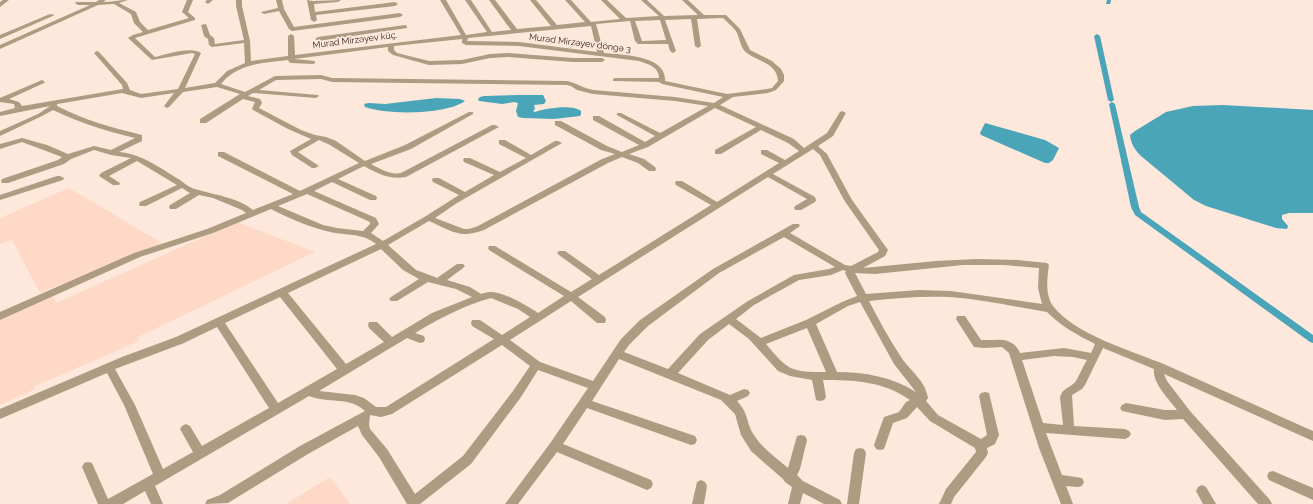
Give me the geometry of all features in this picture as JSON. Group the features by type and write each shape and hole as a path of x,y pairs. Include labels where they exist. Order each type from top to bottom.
{"street":[{"path":"0,5 6,0"},
{"path":"78,3 115,3 125,0"},
{"path":"167,106 180,91 198,53 193,51 157,60 152,59 131,38 193,19 185,12 190,0"},
{"path":"239,0 247,41 248,64"},
{"path":"279,0 281,9 288,20 290,28 292,29 400,15"},
{"path":"320,53 310,2 338,0"},
{"name":"Murad Mirzəyev döngə 3","path":"443,0 465,36 464,42 469,44 518,44 639,59 656,67"},
{"path":"468,0 491,34"},
{"path":"492,0 515,31"},
{"path":"533,0 555,27"},
{"path":"568,0 592,23 601,55"},
{"path":"604,0 624,20"},
{"path":"644,0 662,18 674,51"},
{"path":"685,0 702,16"},
{"path":"0,47 101,2"},
{"path":"313,14 394,2 409,35 318,39"},
{"path":"115,3 134,13 137,23 147,32"},
{"path":"264,12 281,9"},
{"path":"0,37 52,15"},
{"name":"Murad Mirzəyev küç.","path":"217,85 227,74 248,64 320,53 391,45 409,35 465,36 632,19 724,16 741,34 745,48 749,52 775,67 780,72 781,78 779,85 768,91 726,96"},
{"path":"694,17 698,46"},
{"path":"632,19 638,42 670,42"},
{"path":"204,25 207,36 211,38 212,45 214,46 247,41"},
{"path":"291,36 291,61 313,62"},
{"path":"391,45 391,51 396,54 429,63 462,62 490,56 508,55 573,60 624,60 656,67 662,71 662,80"},
{"path":"97,53 125,84 127,90 135,96 217,85 259,102 255,110 317,138 325,139 360,159 373,169 399,177 495,127"},
{"path":"203,121 244,95 277,77 321,77 332,80 567,83 573,84 579,89 593,92 675,99 715,105 792,141 803,151"},
{"path":"615,80 662,80 664,83 726,96"},
{"path":"19,109 16,103 2,100 42,82"},
{"path":"0,114 19,109 53,106 127,90"},
{"path":"252,91 316,96"},
{"path":"429,218 463,232 470,232 508,214 598,165 661,136 715,105 726,96"},
{"path":"0,134 33,119 53,106"},
{"path":"53,106 94,126 139,137 139,139 111,153"},
{"path":"0,316 137,255 198,236 304,192 364,163 408,147 471,113"},
{"path":"211,504 224,499 304,450 366,415 388,411 539,318 571,296 718,206 830,134 842,113"},
{"path":"619,114 661,136"},
{"path":"596,118 645,144"},
{"path":"558,123 622,155 652,168"},
{"path":"718,152 761,127"},
{"path":"0,138 10,143"},
{"path":"315,166 294,151 317,138"},
{"path":"0,147 22,140 68,157"},
{"path":"502,142 532,158"},
{"path":"0,414 109,367 180,340 382,245 465,195 558,143"},
{"path":"670,374 696,344 751,303 797,277 831,272 846,268 882,254 884,250 848,200 823,154 813,145"},
{"path":"5,181 61,162 68,157 94,148 138,158 183,185 198,192 215,196 245,208 252,214"},
{"path":"764,152 785,162"},
{"path":"221,154 304,192 373,220 375,224 374,226 365,234"},
{"path":"116,183 103,176 106,173 138,158"},
{"path":"467,160 500,175"},
{"path":"768,174 812,198 812,200 798,208"},
{"path":"0,198 60,178"},
{"path":"332,179 373,198"},
{"path":"436,180 465,195"},
{"path":"679,183 718,206"},
{"path":"144,204 183,185"},
{"path":"173,207 198,192"},
{"path":"271,206 301,220 322,227 337,231 365,234 382,245 413,272 466,290 479,298"},
{"path":"511,504 555,446 617,354 633,333 657,312 716,271 796,226"},
{"path":"784,233 846,268 880,270 952,263 1044,265 1041,282 1042,290 1050,309 1062,320 1101,342 1313,436"},
{"path":"492,248 571,296 601,320"},
{"path":"562,253 599,279"},
{"path":"439,281 460,266"},
{"path":"846,268 877,326 898,361 921,389 922,398 910,405 900,417 888,420 880,445"},
{"path":"394,298 427,278"},
{"path":"282,292 344,370"},
{"path":"758,343 810,323 845,304 862,298 919,293 951,294 1050,309"},
{"path":"112,504 450,309 479,298 497,296 521,307 539,318"},
{"path":"729,319 747,332 787,372 860,377 887,384 906,392 918,401 934,418 981,445"},
{"path":"960,319 978,344 1006,343 1010,345 1017,357 1039,428 1067,504"},
{"path":"219,322 276,410"},
{"path":"476,323 503,340 536,365 596,387"},
{"path":"810,323 833,376"},
{"path":"373,325 391,343"},
{"path":"407,334 420,339"},
{"path":"1069,430 1066,397 1067,393 1078,386 1101,342"},
{"path":"1017,357 1058,351 1074,352 1092,357"},
{"path":"617,354 719,394 728,400 740,412 750,441 794,481 836,504"},
{"path":"309,391 321,396 354,398 361,401 366,415 362,425 414,503 467,460 517,394 536,365"},
{"path":"109,367 129,405 160,476"},
{"path":"1160,368 1159,374 1163,383 1186,414 1266,504"},
{"path":"817,375 820,397"},
{"path":"728,400 744,393"},
{"path":"981,445 991,440 993,435 986,396"},
{"path":"585,403 691,440"},
{"path":"1126,408 1165,415 1186,414"},
{"path":"1039,428 1124,434"},
{"path":"186,429 200,453"},
{"path":"794,504 794,470 801,440"},
{"path":"945,504 950,493 982,453 981,445"},
{"path":"555,446 646,484"},
{"path":"853,504 860,453"},
{"path":"88,467 104,504"},
{"path":"1273,476 1313,494"},
{"path":"1057,480 1078,482"},
{"path":"148,484 157,504"},
{"path":"698,504 701,486"},
{"path":"1202,491 1210,504"}],"shaded area":[{"path":"69,188 162,243 65,285 63,283 40,293 12,240 0,244 0,218"},
{"path":"237,222 315,252 138,337 139,341 35,386 35,389 0,405 0,320 53,296 56,303"},
{"path":"330,477 350,504 286,504"}],"water":[{"path":"543,95 546,101 544,104 534,105 535,109 533,111 535,112 545,109 566,107 577,109 581,111 581,114 580,116 554,119 523,118 518,117 516,111 518,103 514,102 502,104 479,101 478,99 484,96"},
{"path":"436,98 460,99 465,101 456,106 444,109 416,112 375,110 365,107 364,104 385,104"},
{"path":"1223,105 1313,110 1313,213 1289,213 1282,215 1282,219 1288,226 1287,229 1276,228 1206,206 1194,200 1141,156 1132,144 1130,135 1166,112 1193,106"},
{"path":"985,123 1045,140 1059,148 1053,160 1049,163 1045,163 981,135 980,133"}],"waterway":[{"path":"1097,36 1111,100"},
{"path":"1112,104 1135,207 1138,213 1313,340"}]}
